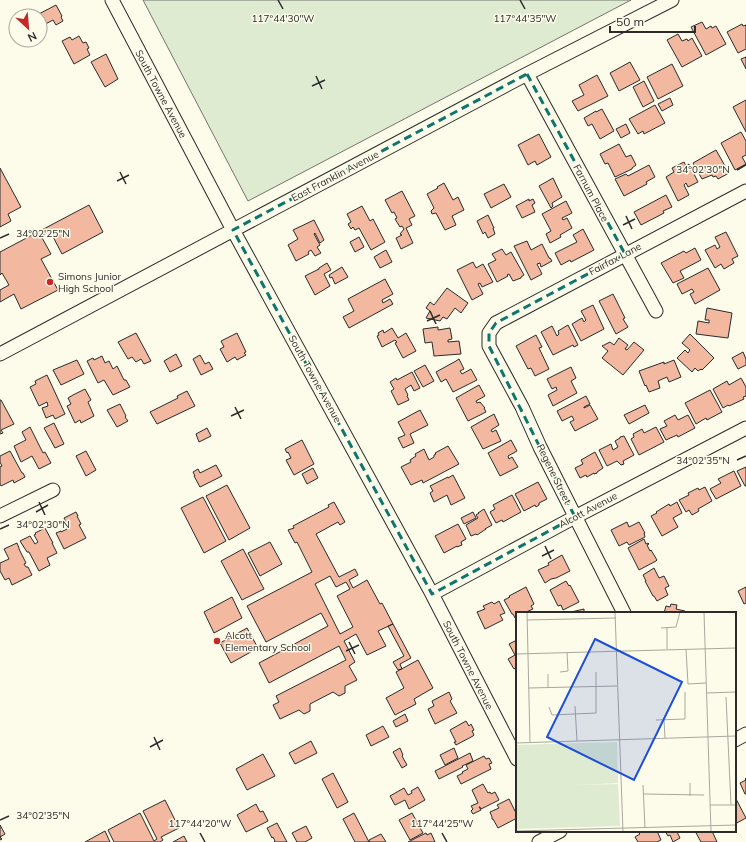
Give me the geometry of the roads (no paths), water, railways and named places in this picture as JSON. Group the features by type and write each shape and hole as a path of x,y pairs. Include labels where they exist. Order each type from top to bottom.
{"street":[{"name":"South Towne Avenue","path":"112,0 233,230 432,594 516,757"},
{"name":"East Franklin Avenue","path":"0,354 527,74 672,0"},
{"name":"Farnum Place","path":"527,74 656,312"},
{"name":"Fairfax Lane","path":"489,333 496,323 746,191"},
{"name":"Regene Street","path":"489,333 489,346 522,407 540,447 623,612"},
{"name":"Alcott Avenue","path":"432,594 575,517 746,428"},
{"path":"0,516 53,490"},
{"path":"736,739 746,734"},
{"path":"539,842 557,834"}],"place":[{"name":"Simons Junior High School","path":"50,282"},
{"name":"Alcott Elementary School","path":"217,641"}]}
